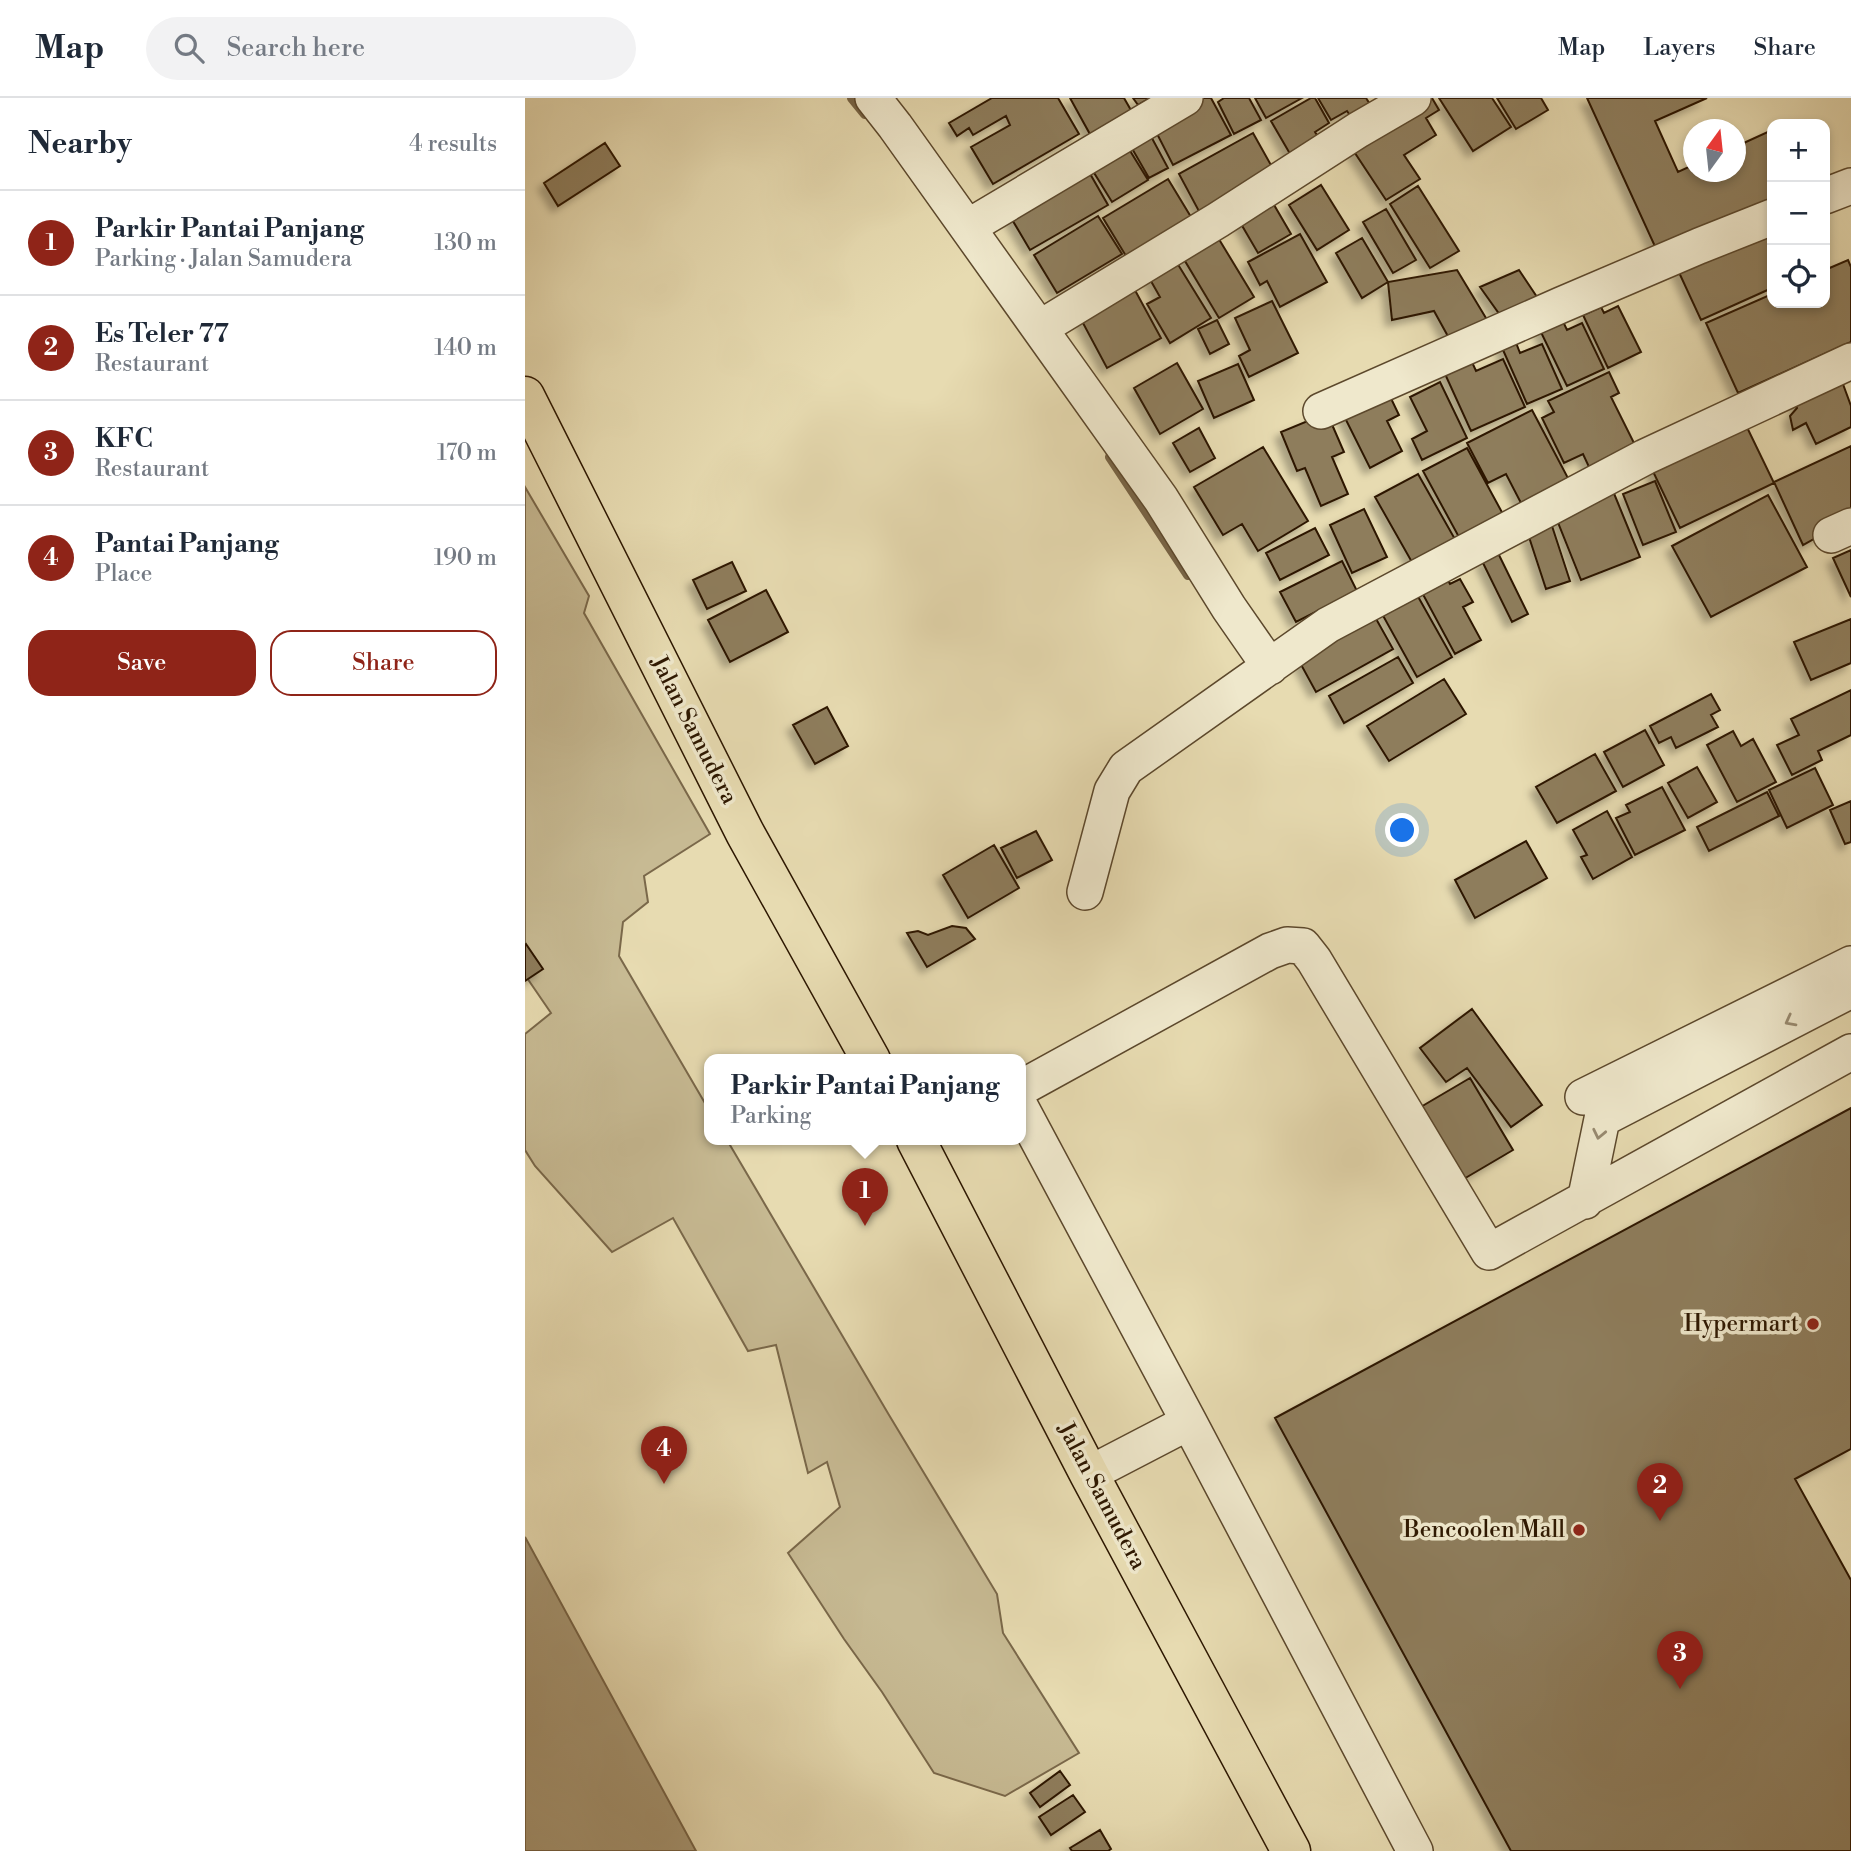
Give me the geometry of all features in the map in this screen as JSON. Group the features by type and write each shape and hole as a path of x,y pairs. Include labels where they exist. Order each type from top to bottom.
{"main road":[{"name":"Jalan Samudera","path":"525,396 745,833 868,1054"},
{"name":"Jalan Samudera","path":"919,1145 1089,1474 1291,1851"}],"street":[{"path":"873,98 1041,328 1161,499 1229,608 1270,667"},
{"path":"968,228 1185,98"},
{"path":"1041,328 1413,98"},
{"path":"1830,194 1851,186"},
{"path":"1321,411 1767,219"},
{"path":"1085,892 1112,791 1126,768 1328,625 1645,457 1851,361"},
{"path":"1026,1085 1270,951 1287,945 1303,946 1314,960 1489,1252 1851,1052"},
{"path":"1583,1097 1851,964"},
{"path":"1585,1200 1602,1119 1851,990"},
{"path":"1026,1117 1415,1851"},
{"path":"1089,1474 1189,1422"}],"shaded area":[{"path":"525,487 589,596 584,613 710,834 644,876 648,902 623,922 619,956 704,1101 704,1145 730,1145 997,1594 1003,1633 1079,1753 1005,1796 934,1773 788,1553 840,1507 827,1462 808,1473 776,1345 748,1351 673,1218 612,1252 535,1166 525,1150 525,1034 551,1013 525,975"},
{"path":"525,1537 696,1851 525,1851"}],"building":[{"path":"992,98 1058,98 1079,134 993,184 971,147 1010,125 1006,116 973,135 969,128 957,136 949,123"},
{"path":"1070,98 1124,98 1132,112 1091,136"},
{"path":"1133,98 1150,98 1138,105"},
{"path":"1203,98 1211,98 1231,135 1173,165 1152,124"},
{"path":"1224,98 1249,98 1261,120 1234,134 1218,102"},
{"path":"1255,98 1302,98 1266,118"},
{"path":"1315,98 1329,123 1315,132 1322,143 1293,159 1271,121"},
{"path":"1318,98 1366,98 1375,112 1356,124 1347,111 1331,120"},
{"path":"1423,98 1432,98 1439,110 1426,118 1436,135 1404,155 1420,179 1386,200 1349,144"},
{"path":"1439,98 1492,98 1511,127 1473,151"},
{"path":"1497,98 1541,98 1548,110 1516,129"},
{"path":"1587,98 1707,98 1655,121 1678,172 1683,170 1683,182 1746,182 1746,142 1767,132 1767,204 1658,253"},
{"path":"1146,127 1168,168 1149,178 1126,138"},
{"path":"1253,133 1276,174 1201,215 1179,174"},
{"path":"1124,141 1148,180 1112,202 1088,163"},
{"path":"605,143 620,166 558,206 544,183"},
{"path":"1085,165 1108,205 1030,250 1007,211"},
{"path":"1168,179 1191,217 1126,256 1103,218"},
{"path":"1321,185 1349,230 1317,250 1289,205"},
{"path":"1418,186 1459,251 1430,268 1390,204"},
{"path":"1270,198 1291,234 1258,253 1237,217"},
{"path":"1386,209 1416,260 1393,273 1363,222"},
{"path":"1098,216 1122,254 1057,293 1034,255"},
{"path":"1767,224 1767,290 1701,320 1676,266"},
{"path":"1214,231 1254,297 1219,318 1179,251"},
{"path":"1300,234 1327,282 1280,307 1267,281 1260,285 1248,262"},
{"path":"1362,238 1388,282 1362,298 1336,253"},
{"path":"1174,258 1211,318 1170,343 1147,304 1160,297 1147,274"},
{"path":"1848,260 1851,267 1851,342 1738,393 1706,323 1767,296 1767,308 1830,308 1830,268"},
{"path":"1457,270 1489,323 1450,340 1434,311 1392,320 1388,282"},
{"path":"1519,270 1539,300 1500,315 1480,287"},
{"path":"1130,281 1161,338 1107,368 1076,310"},
{"path":"1272,301 1298,353 1249,377 1239,356 1250,350 1235,318"},
{"path":"1618,306 1641,352 1608,368 1583,315 1601,307 1604,313"},
{"path":"1558,311 1567,330 1582,323 1604,369 1567,386 1536,322"},
{"path":"1217,320 1229,344 1210,354 1198,329"},
{"path":"1513,335 1520,353 1542,344 1562,389 1527,404 1499,341"},
{"path":"1467,351 1476,371 1503,359 1525,407 1471,431 1440,363"},
{"path":"1177,363 1203,409 1160,434 1134,388"},
{"path":"1238,364 1254,400 1214,418 1198,381"},
{"path":"1609,372 1619,393 1611,397 1635,445 1589,467 1583,454 1564,463 1542,418 1554,412 1548,401"},
{"path":"1840,376 1851,406 1851,427 1816,444 1806,423 1793,430 1790,416 1797,408 1792,396"},
{"path":"1440,382 1467,438 1422,460 1412,439 1427,431 1410,397"},
{"path":"1385,386 1399,415 1387,421 1402,451 1370,468 1340,408"},
{"path":"1532,410 1569,480 1522,505 1506,474 1488,483 1467,443"},
{"path":"1327,413 1344,452 1332,457 1348,494 1321,506 1305,468 1297,471 1281,432"},
{"path":"1742,417 1774,483 1680,528 1648,461"},
{"path":"1199,428 1215,458 1190,472 1173,443"},
{"path":"1851,446 1851,518 1803,545 1774,482"},
{"path":"1263,447 1308,521 1258,551 1242,524 1223,535 1194,487"},
{"path":"1467,448 1504,516 1460,539 1423,471"},
{"path":"1418,474 1456,541 1413,564 1375,497"},
{"path":"1655,481 1676,532 1643,545 1623,494"},
{"path":"1613,491 1640,557 1581,580 1555,515"},
{"path":"1768,495 1807,567 1711,617 1672,546"},
{"path":"1364,509 1387,557 1352,573 1330,525"},
{"path":"1552,526 1570,581 1546,589 1528,534"},
{"path":"1315,528 1329,555 1280,580 1266,553"},
{"path":"1851,550 1851,597 1833,558"},
{"path":"1498,553 1528,614 1512,622 1482,561"},
{"path":"1342,561 1357,591 1296,622 1280,592"},
{"path":"732,562 746,591 707,609 693,580"},
{"path":"1444,573 1450,584 1460,579 1473,602 1463,607 1481,640 1455,654 1419,587"},
{"path":"766,590 788,632 730,662 708,620"},
{"path":"1416,593 1452,657 1417,677 1381,612"},
{"path":"1370,608 1393,649 1316,692 1293,650"},
{"path":"1851,619 1851,663 1811,680 1794,642"},
{"path":"1398,657 1413,683 1344,723 1329,696"},
{"path":"1444,679 1466,714 1389,761 1367,726"},
{"path":"1851,690 1851,735 1818,751 1822,760 1792,775 1777,745 1799,735 1791,719"},
{"path":"1711,694 1720,710 1711,715 1718,727 1676,748 1671,737 1659,743 1650,726"},
{"path":"827,707 848,746 815,764 793,725"},
{"path":"1645,730 1664,765 1623,787 1604,752"},
{"path":"1733,731 1741,746 1753,739 1776,782 1737,802 1707,745"},
{"path":"1595,754 1616,791 1557,823 1536,787"},
{"path":"1697,767 1717,802 1688,818 1668,783"},
{"path":"1815,768 1833,805 1787,828 1769,790"},
{"path":"1662,787 1685,830 1635,855 1616,818 1630,812 1626,805"},
{"path":"1767,792 1779,816 1709,851 1697,827"},
{"path":"1851,801 1851,842 1845,844 1830,810"},
{"path":"1607,811 1632,857 1593,879 1581,857 1587,855 1573,830"},
{"path":"1036,831 1052,860 1017,878 1001,848"},
{"path":"1526,841 1547,878 1475,918 1455,880"},
{"path":"994,845 1019,888 968,918 943,875"},
{"path":"952,926 966,928 975,939 927,967 907,933 918,931 928,935"},
{"path":"525,945 543,969 525,981"},
{"path":"1472,1009 1542,1105 1511,1127 1467,1068 1446,1082 1420,1048"},
{"path":"1470,1078 1513,1150 1462,1180 1419,1108"},
{"name":"Bencoolen Mall","path":"1851,1108 1851,1449 1795,1479 1851,1580 1851,1851 1511,1851 1275,1418"},
{"path":"1060,1771 1070,1785 1040,1807 1030,1793"},
{"path":"1073,1795 1085,1812 1051,1835 1039,1817"},
{"path":"1100,1830 1111,1849 1072,1851 1070,1848"}],"waterway":[{"path":"852,98 865,114"},
{"path":"1110,457 1188,575"}],"place":[{"name":"Parkir Pantai Panjang","path":"865,1226"},
{"name":"Hypermart","path":"1813,1324"},
{"name":"Pantai Panjang","path":"664,1484"},
{"name":"Es Teler 77","path":"1660,1521"},
{"name":"Bencoolen Mall","path":"1579,1530"},
{"name":"KFC","path":"1680,1689"}]}
